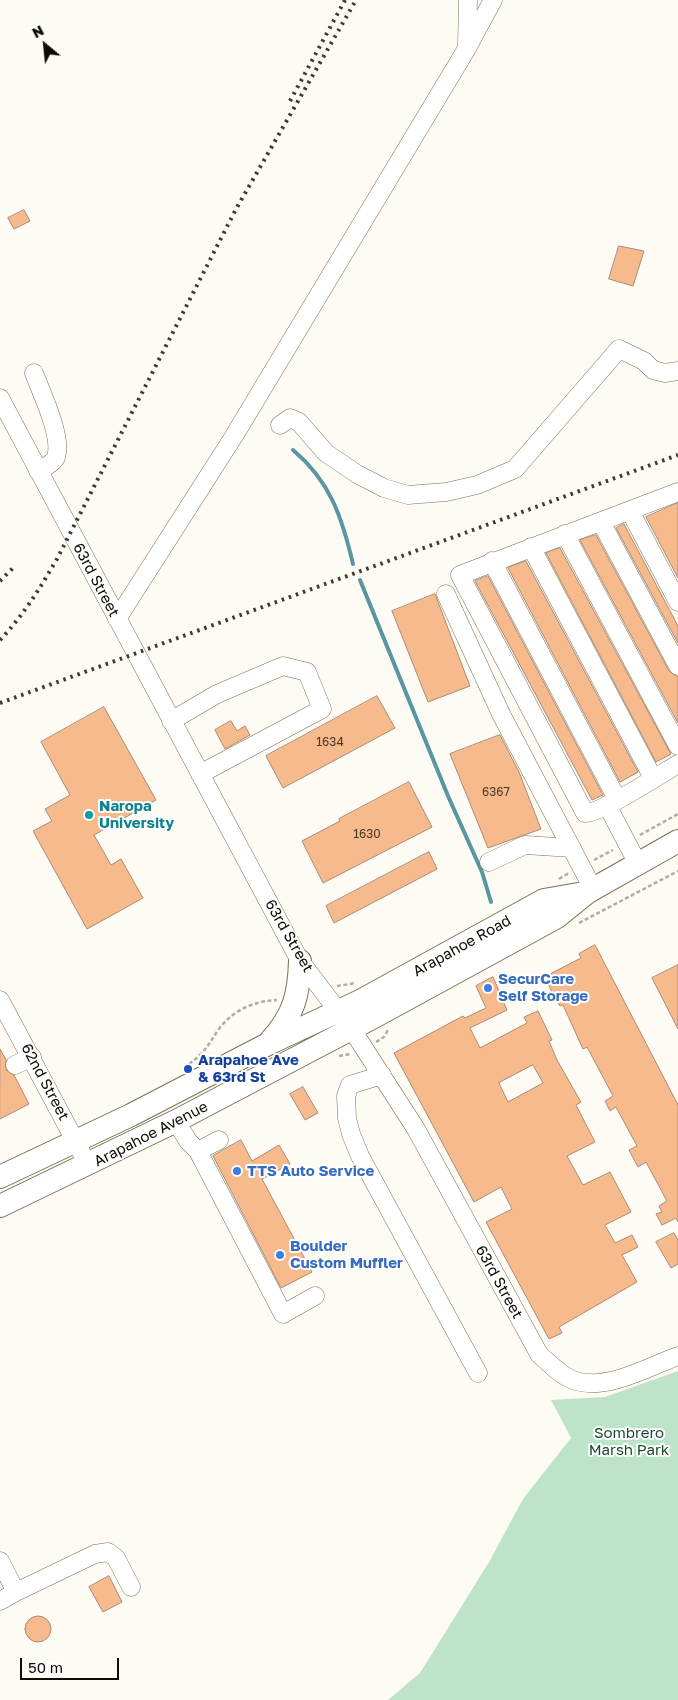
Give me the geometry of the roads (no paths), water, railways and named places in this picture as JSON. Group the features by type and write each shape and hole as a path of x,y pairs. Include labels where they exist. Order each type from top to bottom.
{"main road":[{"name":"Arapahoe Road","path":"345,1019 544,900 590,891 678,841"},
{"path":"268,1044 290,1016 300,982 300,961"},
{"name":"Arapahoe Avenue","path":"0,1177 76,1142 268,1044 345,1019"},
{"name":"Arapahoe Avenue","path":"0,1206 176,1121 345,1019"}],"street":[{"path":"466,50 468,0"},
{"path":"117,619 234,436 466,50 493,0"},
{"path":"280,425 290,418 299,422 326,453 357,474 384,488 408,494 446,492 477,485 516,469 620,349 644,361 653,370 665,373 678,371"},
{"path":"34,373 57,438 56,456 52,462 38,471"},
{"name":"63rd Street","path":"0,398 300,961 345,1019 416,1129 538,1354 560,1372 574,1380 589,1383 610,1381 678,1356"},
{"path":"678,492 460,574 585,813 590,813 612,802 678,764"},
{"path":"630,511 678,602"},
{"path":"601,522 678,666"},
{"path":"565,534 678,746"},
{"path":"531,547 653,778"},
{"path":"492,561 612,802 638,864"},
{"path":"446,594 501,714 572,848 590,891"},
{"path":"172,721 217,694 283,666 307,672 322,709 200,774"},
{"path":"489,862 525,845 572,848"},
{"name":"62nd Street","path":"0,1000 88,1165"},
{"path":"15,1065 32,1057"},
{"path":"382,1075 350,1085 346,1096 351,1134 395,1221 478,1373"},
{"path":"176,1121 188,1141 198,1151 283,1314 315,1296"},
{"path":"198,1151 219,1140"},
{"path":"0,1601 95,1554 108,1552 116,1558 131,1587"},
{"path":"0,1560 16,1592"}],"waterway":[{"path":"293,450 316,474 333,501 353,564"},
{"path":"360,580 448,796 482,872 491,902"}],"railway":[{"path":"290,101 345,0"},
{"path":"0,640 24,611 57,559 236,209 356,0"},
{"path":"0,703 678,455"},
{"path":"0,581 15,566"}],"place":[{"name":"Naropa University","path":"89,815"},
{"name":"SecurCare Self Storage","path":"488,988"},
{"name":"Arapahoe Ave & 63rd St","path":"188,1069"},
{"name":"TTS Auto Service","path":"237,1171"},
{"name":"Boulder Custom Muffler","path":"280,1255"}],"park label":[{"name":"Sombrero Marsh Park","path":"629,1442"}]}
